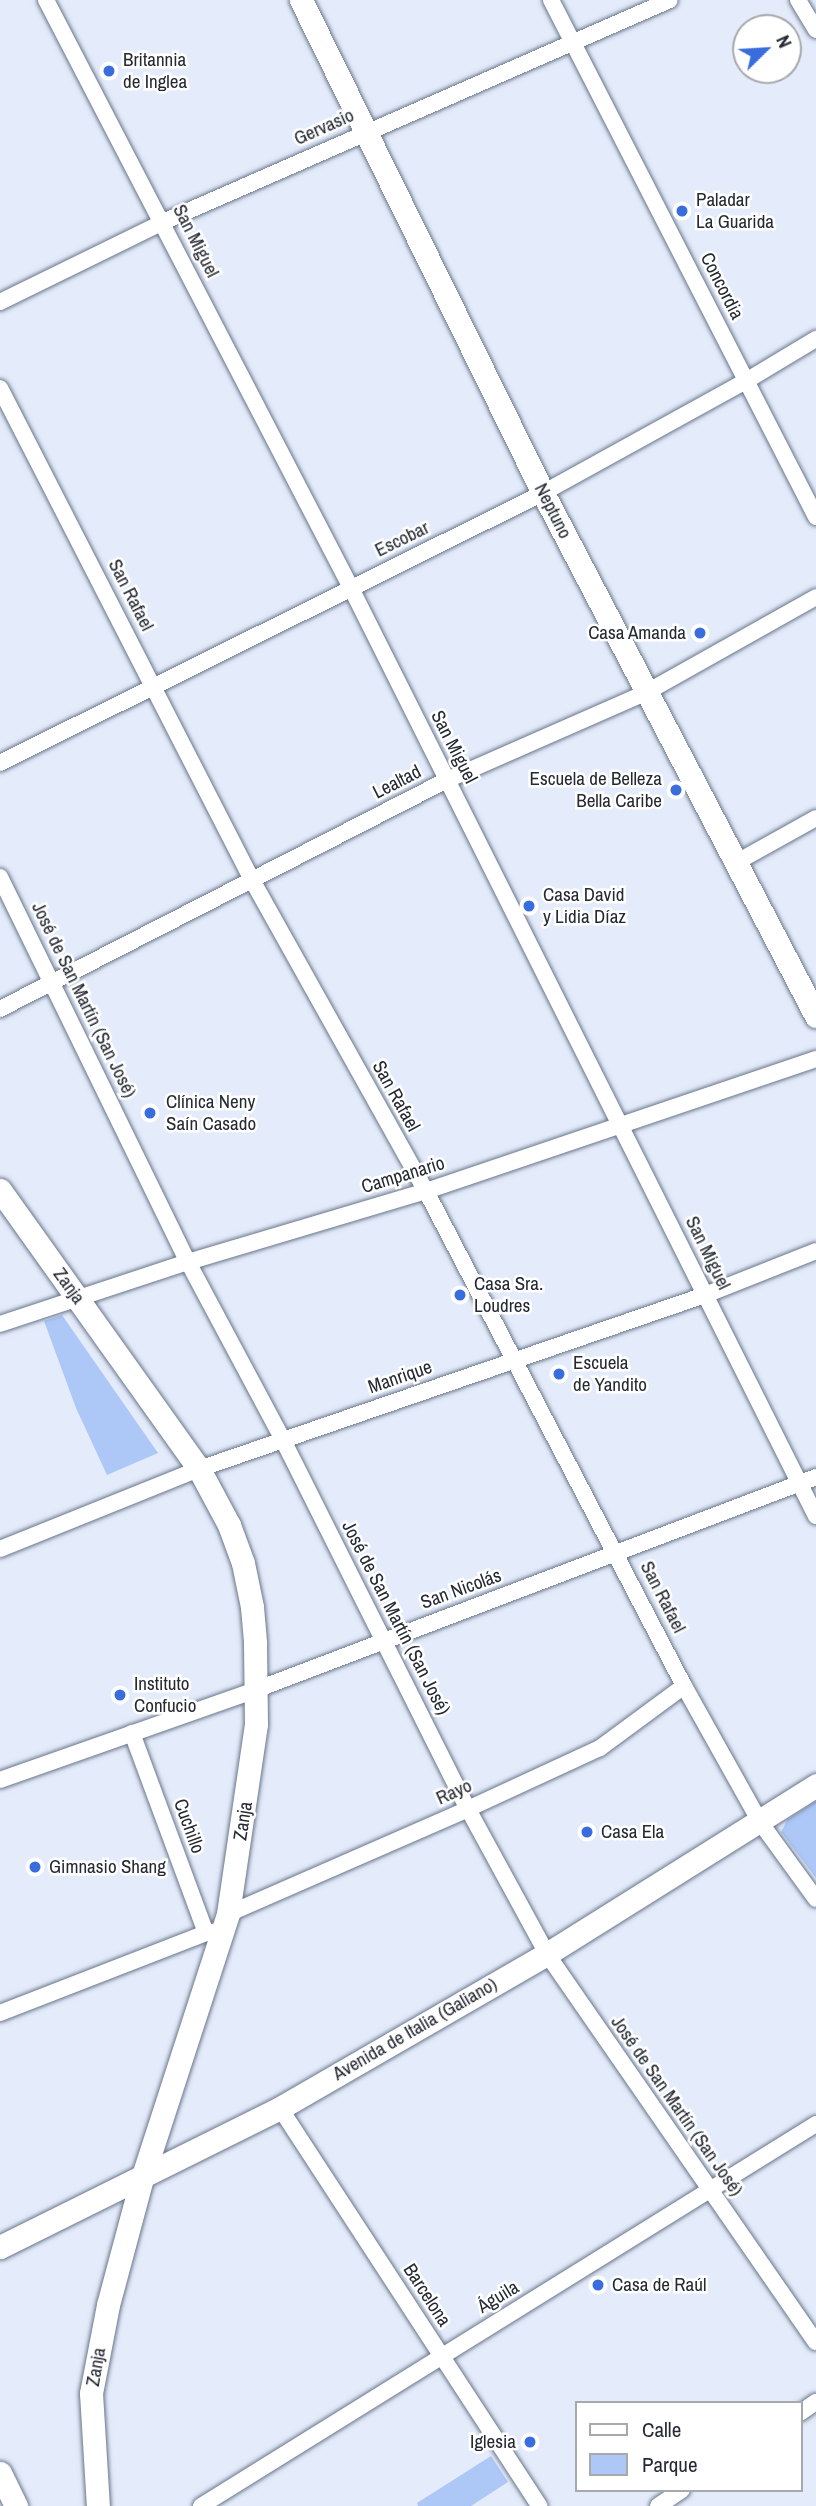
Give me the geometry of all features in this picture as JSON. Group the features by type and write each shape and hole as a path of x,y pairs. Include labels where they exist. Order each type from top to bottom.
{"main road":[{"name":"Neptuno","path":"301,0 543,493 816,1017"},
{"name":"Zanja","path":"0,1189 199,1469 229,1525 243,1563 252,1607 258,1689 251,1772 219,1925 142,2178 108,2305 91,2393 98,2506"},
{"name":"Avenida de Italia (Galiano)","path":"0,2247 279,2108 547,1954 816,1785"},
{"path":"0,2473 16,2506"}],"street":[{"name":"San Miguel","path":"46,0 351,588 816,1516"},
{"name":"Concordia","path":"551,0 816,517"},
{"name":"Gervasio","path":"0,302 163,222 670,0"},
{"path":"798,0 816,30"},
{"name":"Escobar","path":"0,763 543,493 746,382 816,339"},
{"name":"San Rafael","path":"0,388 252,880 426,1191 684,1686 760,1822 816,1899"},
{"name":"Lealtad","path":"0,1009 447,780 647,692 816,597"},
{"path":"737,863 816,818"},
{"name":"José de San Martín (San José)","path":"0,877 188,1262 283,1440 468,1809 547,1954 816,2342"},
{"name":"Campanario","path":"0,1324 188,1262 426,1191 816,1059"},
{"name":"Manrique","path":"0,1549 199,1469 705,1295 816,1251"},
{"name":"San Nicolás","path":"0,1780 258,1689 816,1477"},
{"name":"Rayo","path":"0,2013 219,1925 600,1748 684,1686"},
{"name":"Cuchillo","path":"132,1733 219,1925"},
{"name":"Barcelona","path":"279,2108 539,2506"},
{"name":"Águila","path":"201,2506 711,2192 816,2124"},
{"path":"658,2506 679,2492"}],"green space":[{"path":"62,1315 158,1453 107,1475 76,1408 44,1321"},
{"path":"816,1801 816,1878 781,1832 787,1820"},
{"path":"491,2456 508,2482 471,2506 418,2506 417,2503"}],"place":[{"name":"Britannia de Inglea","path":"109,71"},
{"name":"Paladar La Guarida","path":"682,211"},
{"name":"Casa Amanda","path":"700,633"},
{"name":"Escuela de Belleza Bella Caribe","path":"676,790"},
{"name":"Casa David y Lidia Díaz","path":"529,906"},
{"name":"Clínica Neny Saín Casado","path":"150,1113"},
{"name":"Casa Sra. Loudres","path":"460,1295"},
{"name":"Escuela de Yandito","path":"559,1374"},
{"name":"Instituto Confucio","path":"120,1695"},
{"name":"Casa Ela","path":"587,1832"},
{"name":"Gimnasio Shang","path":"35,1867"},
{"name":"Casa de Raúl","path":"598,2285"},
{"name":"Iglesia","path":"530,2442"}]}
